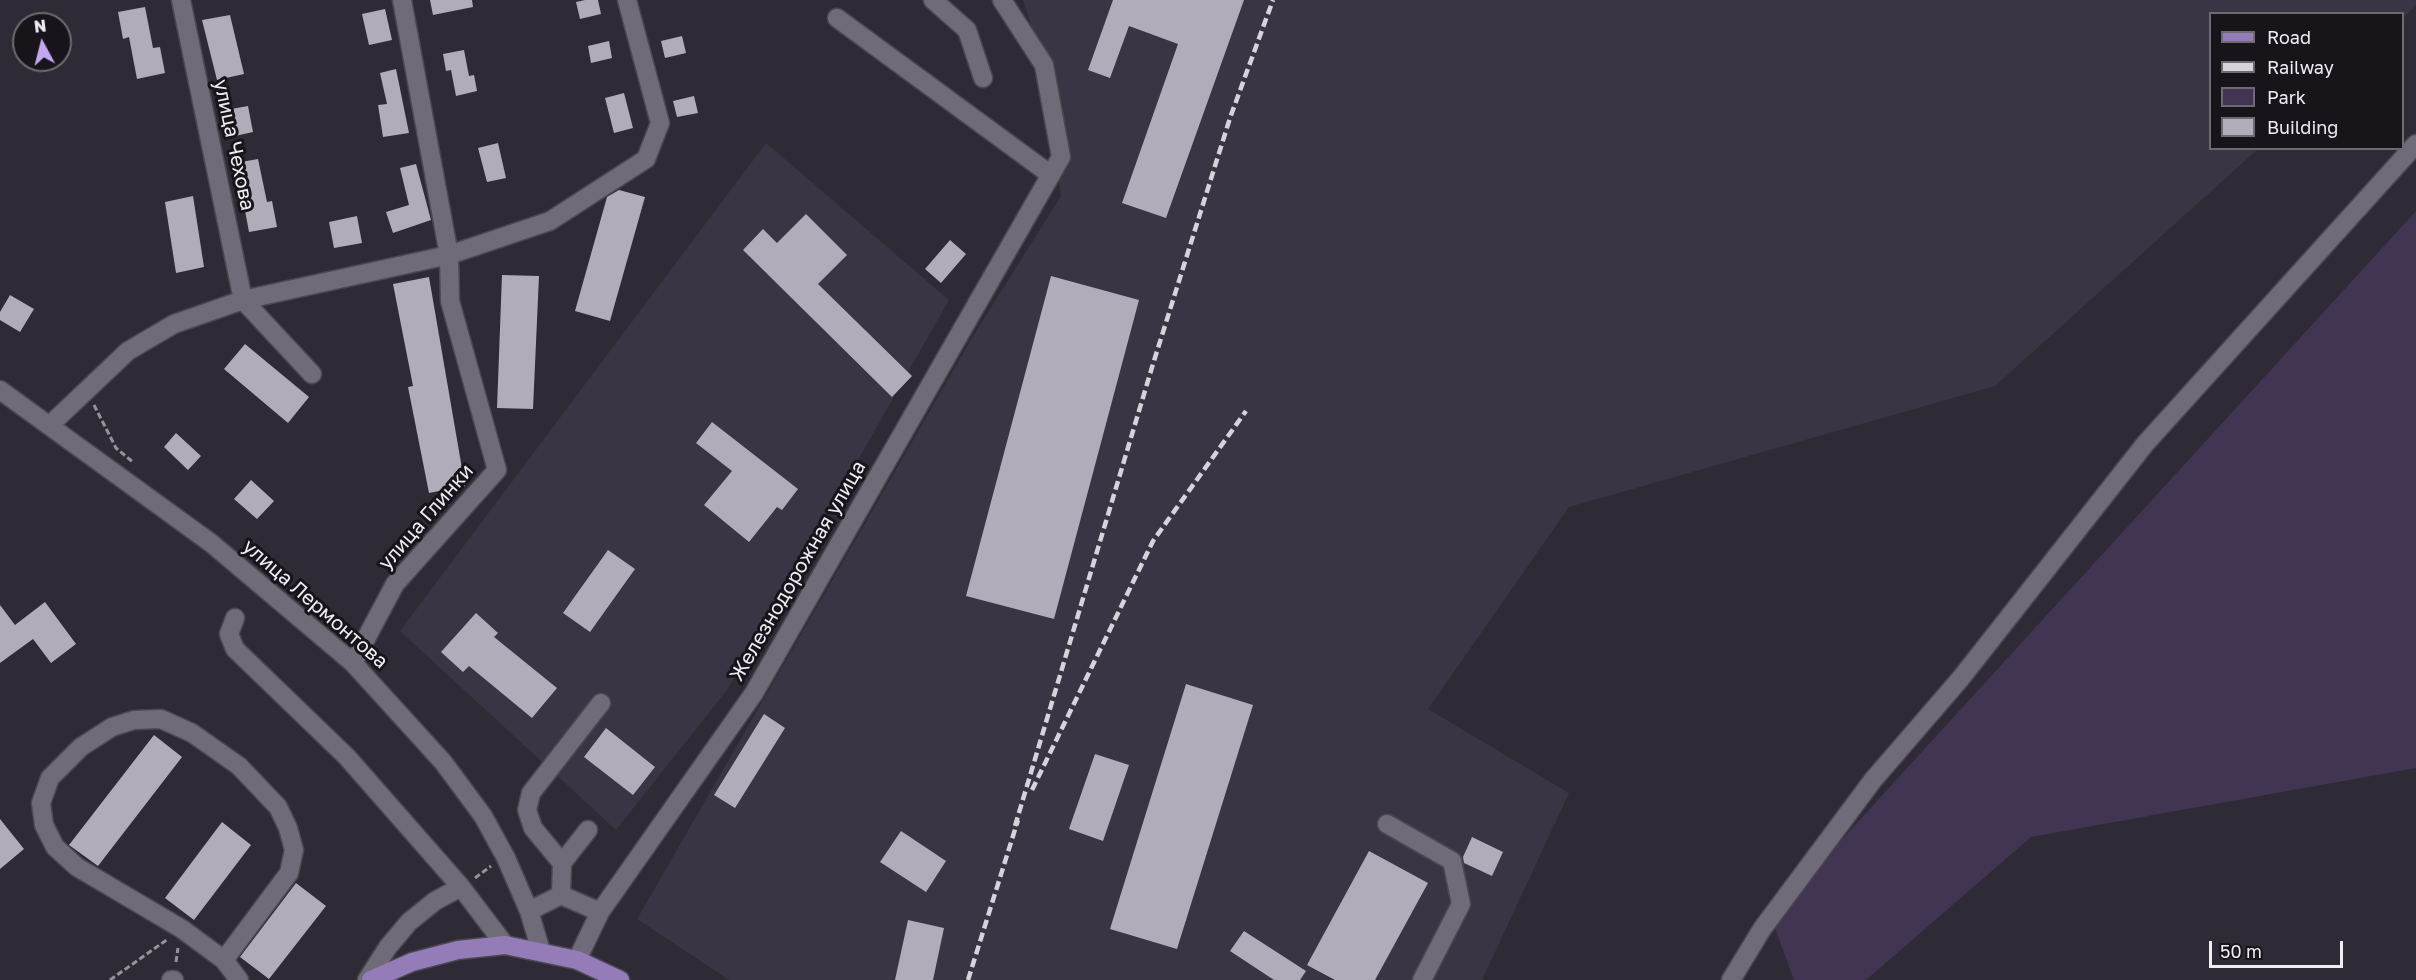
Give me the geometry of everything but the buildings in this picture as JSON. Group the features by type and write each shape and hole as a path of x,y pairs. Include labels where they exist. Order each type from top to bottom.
{"main road":[{"path":"369,980 411,962 458,951 505,945 577,960 620,980"}],"street":[{"name":"улица Чехова","path":"181,0 243,300"},
{"name":"улица Глинки","path":"353,663 395,584 497,470 450,301 449,255 402,0"},
{"path":"51,424 128,351 174,324 243,300 449,255 550,221 646,159 660,123 627,0"},
{"path":"933,0 967,30 983,78"},
{"name":"Железнодорожная улица","path":"577,960 600,912 754,693 1061,157 1044,65 1002,0"},
{"path":"837,18 1051,175"},
{"path":"1731,980 1762,929 1873,780 1961,678 2145,444 2416,144"},
{"path":"243,300 312,374"},
{"name":"улица Лермонтова","path":"0,390 51,424 211,543 353,663 443,762 483,816 506,858 529,911 541,951"},
{"path":"235,618 229,634 235,649 347,757 461,887 505,945"},
{"path":"562,863 533,828 527,810 531,793 601,703"},
{"path":"224,960 289,873 294,850 288,828 278,807 239,766 192,733 161,718 134,720 112,727 81,747 50,778 40,803 44,825 55,847 77,867 182,929 224,960 239,980"},
{"path":"1387,824 1452,861 1461,904 1422,980"},
{"path":"561,895 562,863 588,830"},
{"path":"369,980 409,922 435,901 461,887"},
{"path":"561,895 600,912"},
{"path":"529,911 561,895"}],"path":[{"path":"172,980 182,929"},
{"path":"110,980 182,929"}],"shaded area":[{"path":"1023,0 2416,0 2416,5 2404,17 2404,12 2209,12 2209,150 2257,150 1995,386 1569,507 1428,709 1569,793 1482,980 729,980 637,919 973,336 1061,196 1044,65"},
{"path":"766,143 949,300 727,690 616,830 400,631"}],"green space":[{"path":"2416,211 2416,768 2031,837 1866,980 1794,980 1771,917"}],"railway":[{"path":"1015,826 1153,364 1230,118 1273,0"},
{"path":"1032,790 1153,541 1246,411"},
{"path":"968,980 1018,820"}]}
